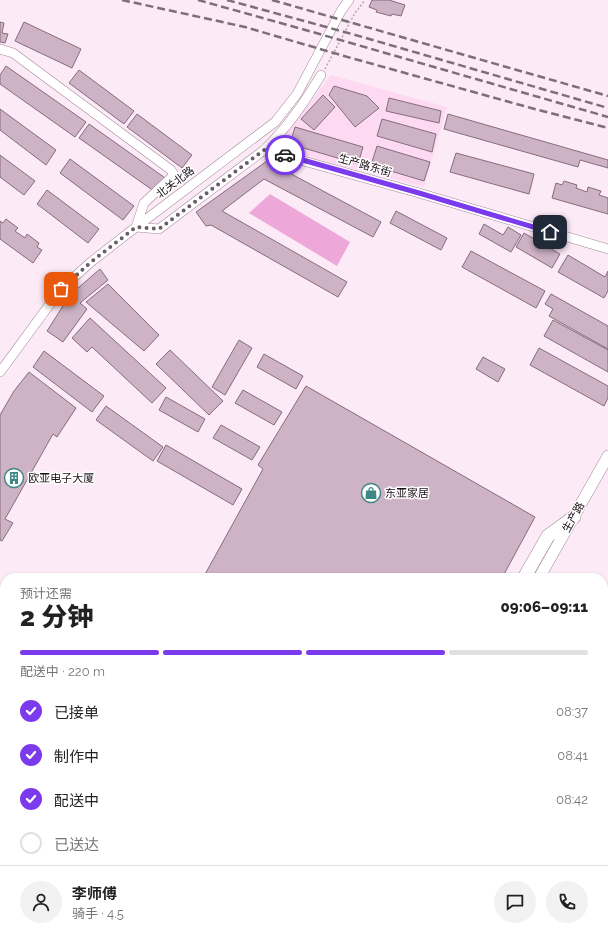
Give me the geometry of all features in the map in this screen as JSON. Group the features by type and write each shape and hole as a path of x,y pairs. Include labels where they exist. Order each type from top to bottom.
{"highway":[{"path":"527,573 548,536 574,517"}],"main road":[{"name":"生产路","path":"542,573 608,456"}],"street":[{"name":"北关北路","path":"0,372 61,289 91,262 275,122 297,94 341,11 349,0"},
{"path":"0,49 13,52 171,170 174,175 144,203 136,227 159,229 264,150 296,114 308,98 321,75"},
{"name":"生产路东街","path":"264,150 419,193 608,249"}],"path":[{"path":"321,75 355,13 365,0"}],"shaded area":[{"path":"331,75 447,107 424,187 272,148 284,137"},
{"path":"270,194 350,242 337,266 249,213"}],"building":[{"path":"372,0 389,0 405,5 401,16 392,14 391,16 376,12 377,10 369,7"},
{"path":"0,22 4,23 2,33 8,34 5,43 0,42"},
{"path":"24,22 81,49 72,68 15,41"},
{"path":"6,66 86,122 75,137 0,84 0,75"},
{"path":"79,70 134,111 124,124 69,83"},
{"path":"334,86 367,96 379,108 355,127 329,95"},
{"path":"323,95 335,107 314,130 301,119"},
{"path":"389,98 441,111 439,123 386,111"},
{"path":"0,109 56,150 46,165 0,130"},
{"path":"137,114 192,155 182,168 127,127"},
{"path":"448,114 608,160 608,168 580,160 578,167 444,129"},
{"path":"382,119 436,134 432,152 377,136"},
{"path":"89,124 168,180 158,194 79,138"},
{"path":"295,127 363,147 358,164 290,144"},
{"path":"377,146 430,162 424,181 371,165"},
{"path":"456,153 534,174 529,194 450,172"},
{"path":"0,155 35,181 24,195 0,177"},
{"path":"70,159 134,206 123,220 60,173"},
{"path":"267,161 381,222 373,237 264,179 222,211 347,282 338,297 211,225 206,226 196,212"},
{"path":"564,181 577,185 576,188 587,192 588,187 601,191 599,195 608,198 608,214 552,198 556,183 562,185"},
{"path":"47,190 99,229 88,243 37,204"},
{"path":"396,211 447,238 441,250 390,223"},
{"path":"6,219 18,228 15,231 25,238 27,234 39,243 37,247 42,250 33,263 0,239 0,221 3,223"},
{"path":"484,224 503,235 508,227 521,235 511,252 479,234"},
{"path":"524,233 560,254 552,268 516,247"},
{"path":"471,251 545,291 536,308 462,267"},
{"path":"568,255 605,277 608,271 608,291 604,298 558,272"},
{"path":"100,269 108,280 80,303 87,309 63,342 47,331 70,295"},
{"path":"108,284 159,335 144,351 86,302"},
{"path":"551,294 608,326 608,349 549,316 553,309 545,304"},
{"path":"90,318 166,388 152,403 92,347 87,352 72,338"},
{"path":"553,320 608,350 608,372 544,336"},
{"path":"239,340 252,348 225,395 212,387"},
{"path":"539,348 608,386 608,398 604,406 530,365"},
{"path":"170,350 223,401 209,415 156,364"},
{"path":"44,351 104,396 92,412 33,367"},
{"path":"264,354 303,376 296,389 257,367"},
{"path":"483,357 505,369 498,382 476,369"},
{"name":"欧亚电子大厦","path":"29,372 76,408 57,437 53,434 5,519 13,523 2,541 0,540 0,415 14,391"},
{"name":"东亚家居","path":"306,386 535,517 505,573 206,573 263,469 258,465"},
{"path":"243,390 282,412 274,425 235,403"},
{"path":"166,397 205,419 198,432 159,410"},
{"path":"106,406 163,447 153,461 96,420"},
{"path":"221,425 260,447 252,460 213,438"},
{"path":"166,445 242,489 233,505 157,461"}],"railway":[{"path":"122,0 245,27 344,56 608,128"},
{"path":"198,0 608,117"},
{"path":"227,0 352,34 608,108"},
{"path":"272,0 608,96"}],"way so far":[{"path":"61,289 91,262 136,227 159,229 264,150 285,155"}],"place":[{"name":"欧亚电子大厦","path":"14,478"},
{"name":"东亚家居","path":"371,493"}],"route":[{"path":"285,155 550,232"}]}
